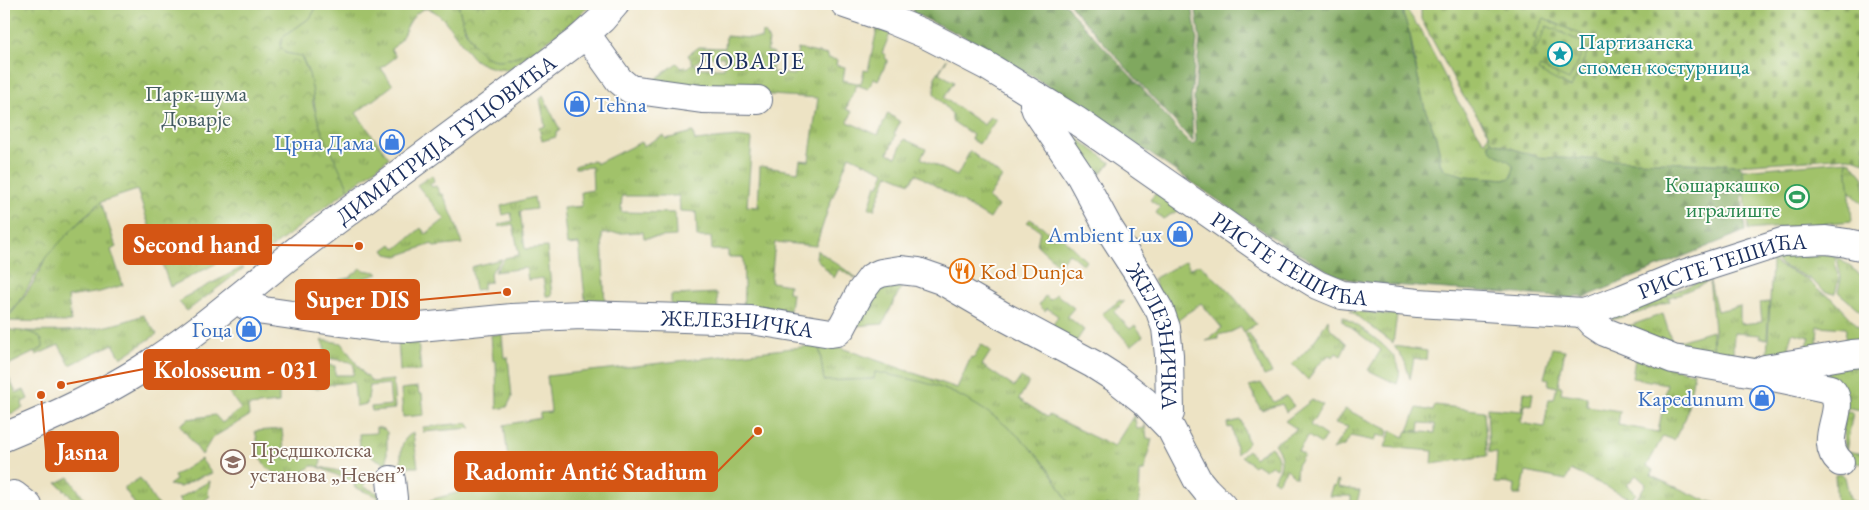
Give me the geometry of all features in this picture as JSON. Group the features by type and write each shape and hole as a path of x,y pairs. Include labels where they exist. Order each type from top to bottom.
{"street":[{"name":"ДИМИТРИЈА ТУЦОВИЋА","path":"4,437 66,409 135,373 203,326 300,248 586,34 616,4"},
{"name":"РИСТЕ ТЕШИЋА","path":"845,4 889,19 934,38 988,66 1077,121 1272,256 1330,291 1351,298 1583,313 1682,274 1782,242 1826,240 1865,247"},
{"path":"586,34 619,80 630,89 702,99 758,100"},
{"name":"ЖЕЛЕЗНИЧКА","path":"1036,96 1034,104 1036,110 1080,177 1108,227 1154,300 1166,328 1171,405 1169,417 1165,422"},
{"name":"ЖЕЛЕЗНИЧКА","path":"238,298 247,306 264,311 376,327 410,328 522,318 582,315 751,320 831,333 837,332 842,328 860,293 872,277 881,273 900,270 918,272 949,284 1003,316 1104,370 1142,400 1165,422 1175,435 1197,478 1222,506"},
{"path":"1583,313 1593,324 1605,332 1659,354 1693,363 1825,387 1834,393 1836,397 1837,405 1830,445 1840,462"},
{"path":"1754,373 1820,359 1865,353"}],"green space":[{"name":"Парк-шума Доварје","path":"4,4 318,4 311,17 283,37 280,46 285,53 301,56 309,74 313,104 321,129 349,189 258,258 249,247 170,287 137,190 101,202 46,257 19,303 4,320"},
{"path":"318,4 458,4 465,30 476,47 510,59 522,53 531,53 508,70 487,66 470,55 443,19 435,12 428,9 421,10 412,19 400,41 391,49 396,57 381,68 393,85 356,113 389,158 349,189 321,130 309,74 301,56 285,53 280,46 283,37 311,17"},
{"path":"458,4 591,4 575,20 531,53 500,60 491,59 483,54 471,40"},
{"path":"888,4 1066,4 1073,14 1144,90 1186,140 1193,145 1196,141 1194,98 1200,40 1195,4 1403,4 1403,15 1410,34 1425,109 1435,134 1440,163 1444,169 1465,176 1507,179 1512,177 1513,166 1491,150 1489,146 1491,141 1537,157 1739,165 1743,170 1745,195 1742,196 1745,231 1583,298 1583,296 1575,296 1574,298 1378,284 1352,280 1335,275 1281,243 1080,106 1069,96 1067,98 982,45 913,13 914,9 903,5 901,9"},
{"path":"1070,4 1192,4 1197,40 1191,98 1193,142 1076,12"},
{"path":"1403,4 1423,34 1457,100 1483,140 1486,141 1489,133 1491,141 1489,146 1511,162 1513,166 1512,177 1507,179 1465,176 1444,169 1440,163 1435,134 1421,94 1410,34 1403,15"},
{"path":"1421,4 1865,4 1865,162 1849,157 1739,165 1537,157 1491,141 1489,133 1463,96 1421,19"},
{"path":"1544,18 1593,40 1571,88 1538,71 1540,67 1569,80 1586,44 1547,26 1532,58 1529,57 1537,40 1534,38"},
{"path":"877,29 890,34 882,53 886,55 885,58 888,60 878,80 874,78 868,89 857,85 846,109 852,112 848,122 878,135 888,113 900,122 888,153 896,157 904,139 926,149 921,158 957,176 970,151 1002,177 988,198 998,206 990,219 916,174 910,183 888,174 874,210 869,208 876,185 879,186 885,172 849,156 829,206 816,246 775,242 771,282 789,285 788,292 792,293 789,317 743,312 743,257 728,257 728,250 712,250 711,237 697,237 696,212 680,211 679,196 622,196 621,212 675,213 676,236 644,238 643,232 602,234 605,307 586,306 579,244 567,245 563,208 582,206 581,192 593,190 592,167 575,168 575,166 594,160 596,164 641,142 643,146 664,135 666,139 693,132 695,141 737,137 752,139 747,206 758,207 760,166 798,172 800,160 809,161 818,98 645,87 677,63 682,68 685,66 687,68 693,63 688,55 699,47 725,48 726,36 761,39 762,32 769,41 767,51 774,53 772,72 794,75 798,49 828,55 828,58 837,60 836,65 845,67 843,80 861,84 864,70 868,71","holes":["703,57 724,57 724,68 700,68 694,64"]},
{"path":"947,59 939,73 954,82 944,98 984,125 990,116 996,120 979,144 971,139 973,135 952,121 952,114 934,94 935,77"},
{"path":"543,96 560,130 556,133 556,137 542,141 539,128 545,126 540,99"},
{"path":"1053,121 1111,163 1099,175 1084,164"},
{"path":"1847,161 1851,162 1864,178 1865,206 1849,191"},
{"name":"Кошаркашко игралиште","path":"1847,161 1852,221 1748,230 1743,170"},
{"path":"432,175 434,181 430,184 432,187 436,186 441,195 443,194 462,244 434,247 432,244 397,256 387,254 384,250 392,244 396,249 421,228 426,234 445,219 417,185"},
{"path":"1156,193 1179,210 1163,219 1156,213 1160,207 1150,200"},
{"path":"534,197 536,209 520,211 525,249 547,247 552,296 546,296 543,278 528,280 526,268 494,272 505,258 519,255 513,224 499,227 499,224 513,221 511,213 503,215 501,206"},
{"path":"101,202 116,247 111,250 123,285 100,292 68,297 71,322 4,321 31,287 42,266 47,248"},
{"path":"1030,219 1043,227 1053,238 1058,233 1086,261 1083,265 1069,253 1059,265 1037,245 1040,230 1027,222"},
{"path":"817,250 857,279 839,269 834,278 816,258"},
{"path":"1796,253 1836,256 1835,266 1839,278 1835,294 1825,291 1806,277 1786,268 1773,257"},
{"path":"1771,257 1776,264 1807,279 1818,290 1832,298 1862,330 1864,336 1863,343 1845,343 1846,328 1818,326 1818,353 1803,356 1810,337 1792,333 1789,344 1792,358 1759,363 1669,348 1672,343 1712,331 1713,350 1714,330 1709,278 1717,311 1740,306 1740,324 1762,322 1760,303 1769,302 1767,339 1760,338 1760,335 1734,333 1733,354 1713,353 1767,356 1772,264 1767,259"},
{"path":"1837,257 1865,278 1865,315 1838,292 1841,278"},
{"path":"502,259 490,273 491,282 483,283 483,289 475,290 471,267"},
{"path":"1186,261 1190,269 1199,264 1229,291 1256,324 1244,332 1241,327 1218,335 1218,339 1206,341 1222,328 1201,303 1172,325 1153,279"},
{"path":"244,268 187,311 179,302 183,298"},
{"path":"361,268 378,274 344,284 349,301 319,310 319,308 346,299 340,280 349,278"},
{"path":"906,277 883,324 853,326 875,286"},
{"path":"1708,278 1708,282 1669,298 1670,301 1633,315 1611,320 1613,316"},
{"path":"717,293 718,311 671,310 671,295"},
{"path":"1056,294 1074,308 1067,316 1084,330 1073,346 1049,332 1058,316 1047,308 1045,311 1039,305 1045,296 1050,300"},
{"path":"1120,300 1124,302 1114,312 1130,329 1135,325 1143,336 1131,346 1102,314"},
{"path":"1350,311 1397,315 1393,343"},
{"path":"1663,314 1671,339 1665,341 1665,347 1623,328"},
{"path":"143,315 157,334 121,358 113,344 70,365 59,345 36,355 34,353 43,348 25,331 85,329 113,324"},
{"path":"1342,316 1358,326 1391,353 1399,368 1397,384 1368,370 1381,350 1342,321"},
{"path":"1328,319 1330,328 1347,344 1341,356 1336,353 1333,357 1329,355 1317,366 1308,380 1292,364 1312,343"},
{"path":"4,321 10,330 37,335 43,342 43,348 4,367"},
{"path":"1248,332 1272,373 1264,376 1245,333"},
{"path":"502,334 504,358 508,357 512,397 507,407 497,409 496,361 493,361 491,335"},
{"path":"398,339 418,341 421,371 400,371"},
{"path":"322,340 342,343 365,376 367,375 372,382 393,380 395,409 372,411 371,407 391,405 389,384 370,386 367,404 356,406 354,382 332,384 318,388 279,389 279,403 248,406 249,416 212,438 202,455 180,425 188,419 215,415 222,423 241,409 227,390 259,377 257,373 267,366 270,379 328,365 335,366 335,375 353,375 354,365 350,362 327,358"},
{"path":"818,340 957,388 971,357 974,358 981,344 991,351 982,365 1014,387 1021,377 1029,382 1019,399 1047,417 1049,415 1114,447 1134,415 1137,429 1145,428 1144,418 1147,438 1152,439 1144,471 1140,471 1139,506 1069,506 1045,465 1018,436 914,380 875,372 874,379 824,381"},
{"path":"819,345 824,381 874,379 875,372 949,391 986,411 1020,438 1035,453 1060,487 1069,506 430,506 430,500 478,487 479,489 511,485 504,425 540,418 540,413 551,412 547,376"},
{"path":"1394,346 1427,351 1426,360 1414,358 1410,379 1405,362"},
{"path":"1552,348 1565,350 1558,386 1562,387 1561,393 1587,397 1587,406 1620,411 1618,425 1658,432 1667,384 1632,378 1635,359 1694,373 1686,417 1674,440 1663,436 1647,466 1653,470 1651,476 1705,500 1727,506 1652,506 1637,498 1646,484 1636,475 1627,485 1636,493 1632,499 1571,470 1566,480 1526,472 1521,495 1514,495 1515,484 1495,483 1497,453 1489,452 1487,408 1522,411 1524,392 1533,393 1531,405 1525,404 1521,423 1544,427 1549,399 1554,399 1557,387 1548,385 1549,379 1544,378"},
{"path":"1855,365 1865,367 1865,411 1846,407 1801,372"},
{"path":"4,367 16,393 24,390 28,399 22,402 23,408 4,417"},
{"path":"1261,383 1274,402 1286,396 1294,406 1286,412 1282,404 1261,410 1249,386"},
{"path":"418,387 419,394 422,394 424,415 403,417 401,389"},
{"path":"1312,400 1323,405 1310,425 1326,436 1321,444 1308,436 1298,451 1304,455 1297,465 1296,478 1287,469 1278,482 1273,479 1279,470 1281,458 1274,444 1297,429 1285,421"},
{"path":"1435,405 1484,411 1487,456 1432,464 1433,451 1385,447 1391,430 1404,437 1407,431 1435,433 1435,424 1420,423 1419,431 1408,431 1417,408 1433,411"},
{"path":"1345,409 1389,430 1386,437 1377,435 1375,441 1351,436 1344,446 1332,450 1348,427 1335,423"},
{"path":"1842,410 1853,412 1846,451 1865,454 1865,464 1853,463 1846,459"},
{"path":"1241,420 1248,443 1237,454 1232,427 1228,428 1227,423"},
{"path":"467,423 471,428 423,432 423,427"},
{"path":"376,427 387,432 387,463 360,450 359,434 376,433"},
{"path":"282,429 285,459 322,454 320,467 367,477 364,487 378,493 381,499 380,506 374,506 378,497 354,487 355,483 316,466 311,466 300,473 288,476 276,474 270,470 261,458 255,431"},
{"path":"413,433 418,467 401,467 403,443"},
{"path":"1271,447 1278,457 1276,468 1271,465 1265,470 1256,464 1254,466 1241,456 1248,450 1254,458"},
{"path":"201,459 212,474 202,476 180,487 169,485 176,480 174,476"},
{"path":"1842,474 1845,477 1850,499 1855,502 1865,503 1865,506 1837,506 1835,475"},
{"path":"69,477 84,499 79,504 57,483"},
{"path":"140,478 160,506 136,506 124,488"},
{"path":"210,481 208,494 210,496 198,506 184,506 178,499"},
{"path":"1337,481 1339,482 1338,487 1360,491 1356,506 1351,506 1351,496 1329,496 1332,487 1335,486"}],"place":[{"name":"Партизанска спомен костурница","path":"1560,54"},
{"name":"Tehna","path":"577,104"},
{"name":"Црна Дама","path":"392,142"},
{"name":"Кошаркашко игралиште","path":"1797,197"},
{"name":"Ambient Lux","path":"1180,234"},
{"name":"Second hand","path":"359,246"},
{"name":"Kod Dunjca","path":"962,271"},
{"name":"Super DIS","path":"507,292"},
{"name":"Гоца","path":"249,329"},
{"name":"Kolosseum - 031","path":"61,385"},
{"name":"Jasna","path":"41,395"},
{"name":"Kapedunum","path":"1762,398"},
{"name":"Radomir Antić Stadium","path":"758,431"},
{"name":"Предшколска установа „Невен”","path":"233,462"}],"district":[{"name":"ДОВАРЈЕ","path":"751,61"}]}
